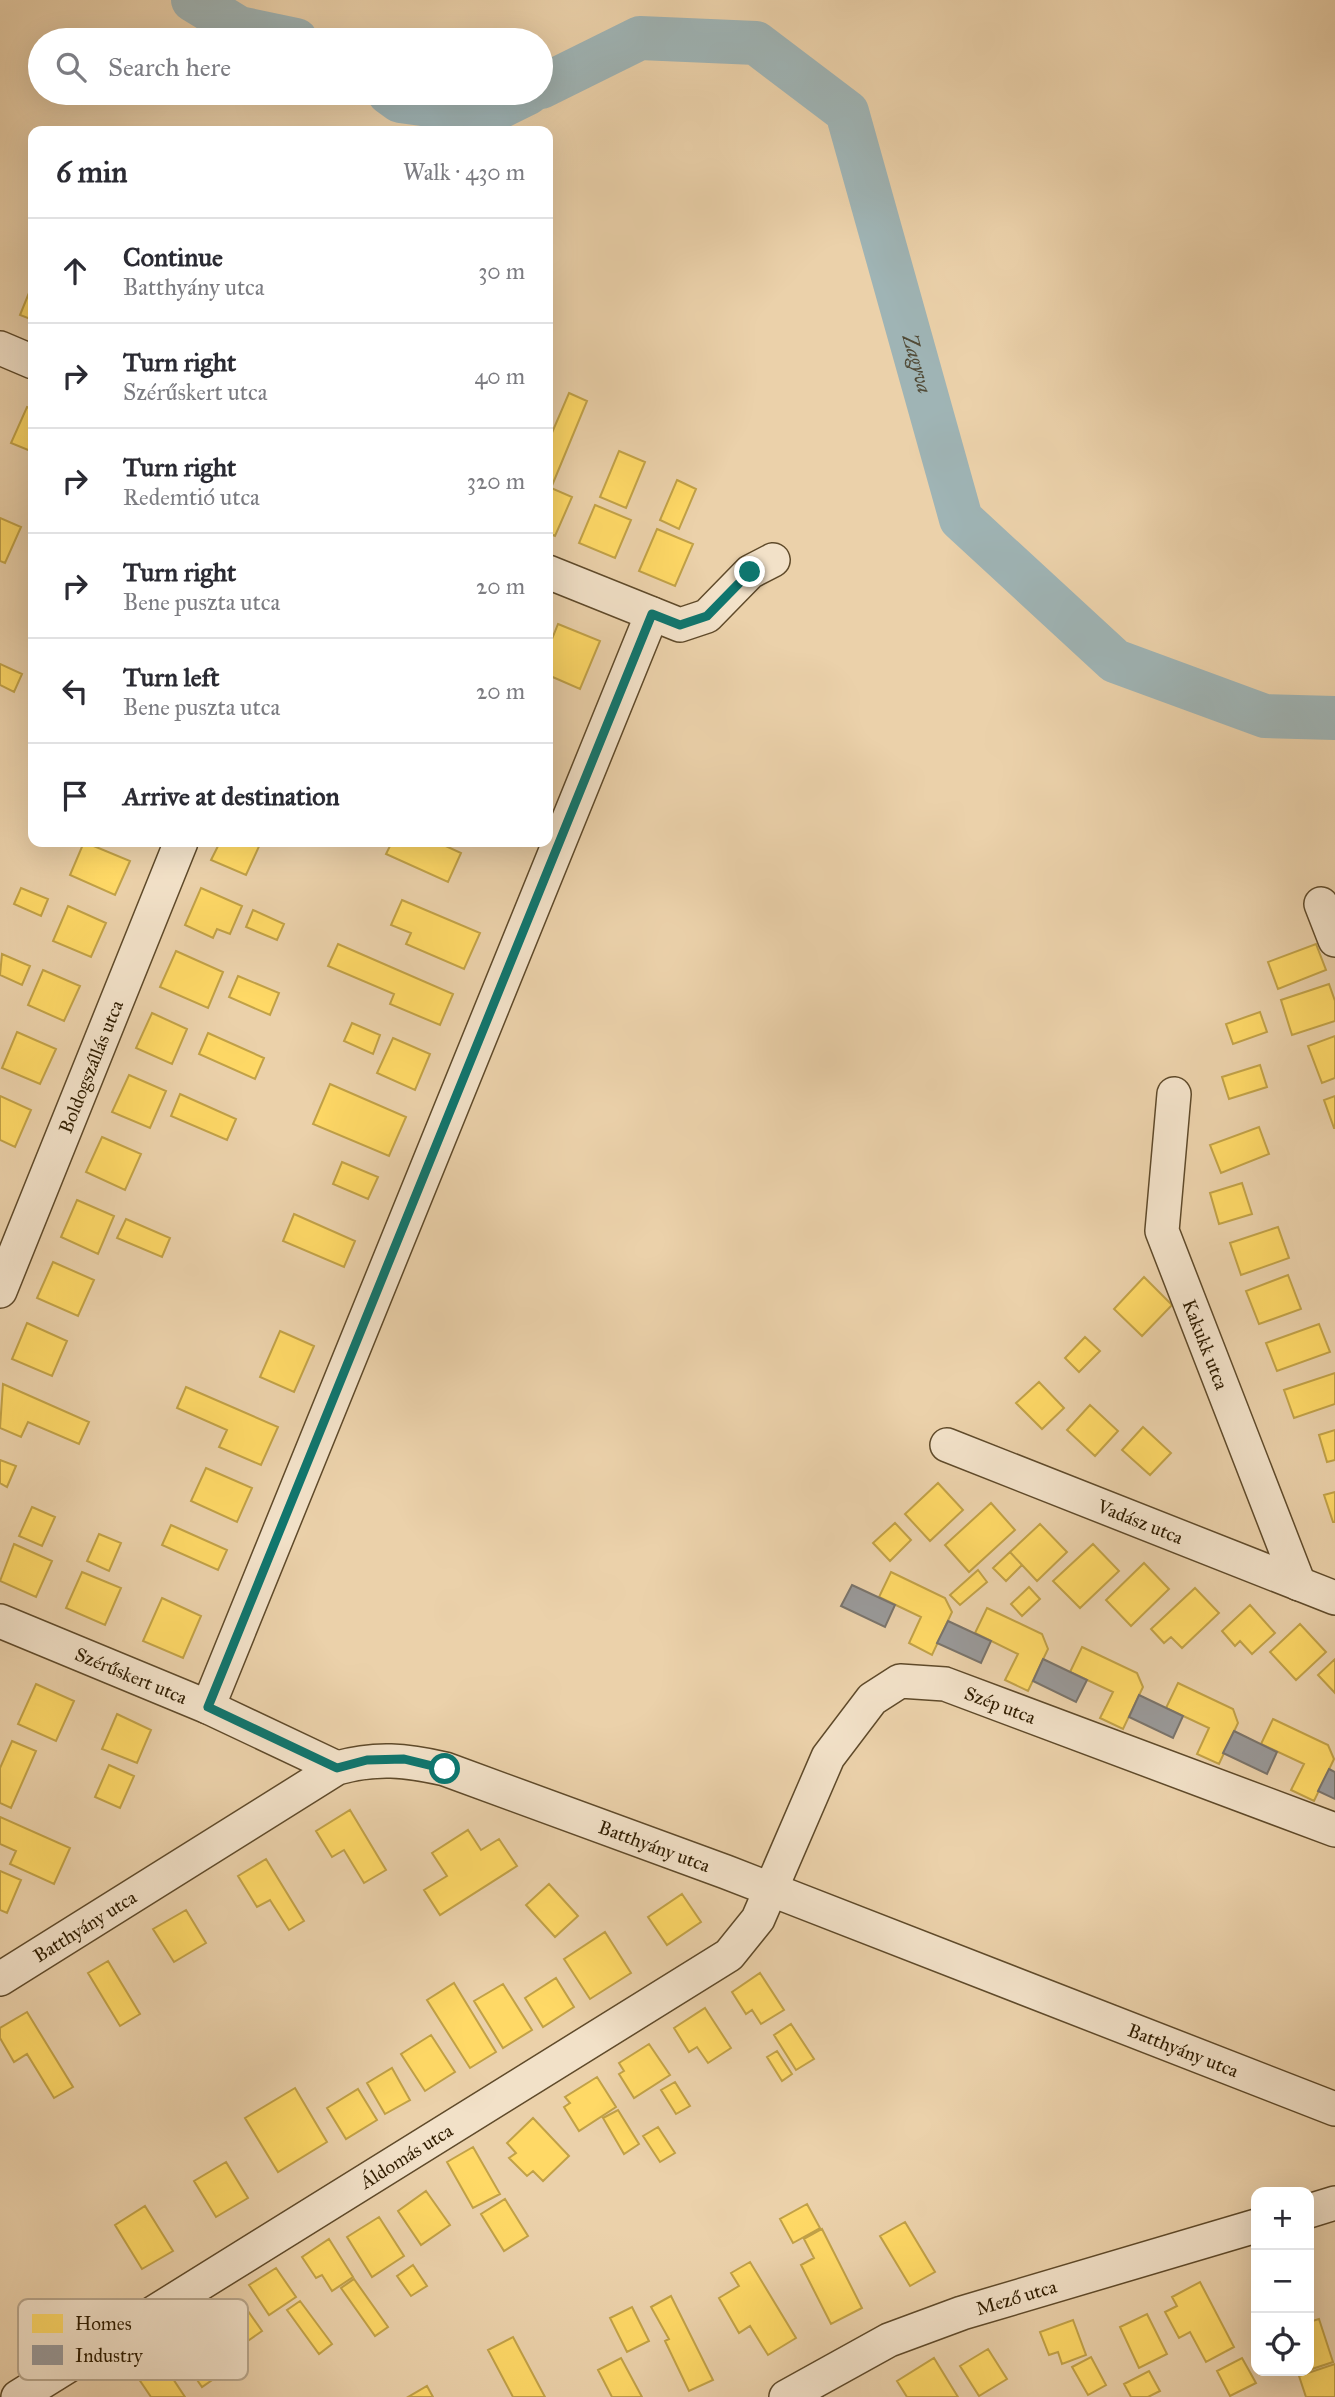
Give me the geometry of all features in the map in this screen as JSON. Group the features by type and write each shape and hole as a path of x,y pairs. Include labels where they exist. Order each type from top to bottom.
{"street":[{"path":"1,350 28,360"},
{"path":"553,574 680,625 707,616 750,572 773,560"},
{"path":"208,1707 652,614"},
{"name":"Boldogszállás utca","path":"0,1291 179,847"},
{"path":"1321,904 1335,940"},
{"name":"Kakukk utca","path":"1174,1094 1162,1231 1299,1584"},
{"name":"Vadász utca","path":"947,1445 1335,1598"},
{"name":"Szérűskert utca","path":"0,1621 208,1707 337,1768"},
{"name":"Szép utca","path":"769,1890 828,1756 872,1699 900,1681 945,1684 1335,1830"},
{"name":"Batthyány utca","path":"0,1979 337,1768 367,1760 404,1759 445,1769 769,1890 1335,2109"},
{"name":"Áldomás utca","path":"176,2299 729,1955 758,1919 769,1890"},
{"path":"1314,2210 1335,2204"},
{"name":"Mező utca","path":"786,2397 889,2340 962,2313 1251,2227"},
{"name":"Áldomás utca","path":"18,2397 45,2380"}],"building: Homes":[{"path":"28,295 28,318 20,315"},
{"path":"569,393 587,401 553,483 553,430"},
{"path":"27,407 28,450 11,443"},
{"path":"619,451 645,462 626,508 600,497"},
{"path":"677,480 696,489 679,529 660,520"},
{"path":"553,489 572,497 555,536 553,535"},
{"path":"595,505 631,520 615,558 579,543"},
{"path":"0,518 21,527 5,563 0,561"},
{"path":"657,529 693,544 675,586 639,571"},
{"path":"558,624 600,641 580,689 553,677 553,636"},
{"path":"0,664 22,674 14,692 0,685"},
{"path":"82,847 96,847 130,861 115,895 70,875"},
{"path":"218,847 259,847 246,875 211,860"},
{"path":"390,847 448,847 461,853 448,882 386,854"},
{"path":"21,888 48,899 41,916 14,904"},
{"path":"201,888 242,906 230,934 217,929 213,938 185,925"},
{"path":"402,900 480,933 464,969 406,944 411,933 391,925"},
{"path":"68,906 106,923 91,957 53,941"},
{"path":"253,910 284,924 277,940 246,927"},
{"path":"338,944 453,994 440,1025 390,1004 394,994 328,966"},
{"path":"1316,944 1326,970 1278,989 1268,962"},
{"path":"176,951 223,972 208,1008 160,987"},
{"path":"2,954 30,966 22,985 0,975"},
{"path":"43,970 80,986 64,1021 28,1005"},
{"path":"238,976 279,993 270,1015 229,997"},
{"path":"1329,984 1335,1001 1335,1021 1292,1035 1281,1000"},
{"path":"1260,1012 1267,1032 1233,1044 1226,1024"},
{"path":"152,1013 187,1029 172,1064 136,1048"},
{"path":"352,1023 380,1035 373,1054 344,1041"},
{"path":"17,1032 56,1049 40,1084 2,1068"},
{"path":"208,1033 264,1058 255,1079 199,1054"},
{"path":"1335,1036 1335,1078 1322,1083 1308,1046"},
{"path":"393,1038 430,1054 415,1090 377,1073"},
{"path":"1260,1065 1267,1087 1229,1099 1222,1077"},
{"path":"129,1075 166,1091 150,1128 112,1112"},
{"path":"330,1084 406,1117 389,1156 313,1124"},
{"path":"180,1094 236,1119 227,1140 171,1116"},
{"path":"0,1096 31,1110 15,1147 0,1140"},
{"path":"1335,1096 1335,1128 1334,1128 1324,1100"},
{"path":"1259,1127 1269,1154 1221,1173 1210,1145"},
{"path":"102,1137 141,1154 125,1190 86,1172"},
{"path":"342,1162 378,1177 368,1199 333,1184"},
{"path":"1242,1183 1252,1214 1219,1224 1210,1193"},
{"path":"77,1200 114,1216 98,1254 61,1237"},
{"path":"294,1214 355,1241 344,1267 283,1241"},
{"path":"126,1219 170,1238 162,1257 117,1238"},
{"path":"1278,1227 1289,1258 1241,1275 1230,1243"},
{"path":"53,1262 94,1280 78,1316 37,1298"},
{"path":"1288,1275 1301,1309 1259,1324 1246,1291"},
{"path":"1144,1277 1172,1305 1142,1336 1114,1309"},
{"path":"27,1323 67,1341 52,1376 12,1359"},
{"path":"1319,1324 1330,1352 1277,1371 1266,1343"},
{"path":"280,1331 314,1346 294,1392 260,1377"},
{"path":"1085,1337 1100,1351 1079,1372 1065,1358"},
{"path":"1335,1373 1335,1404 1294,1418 1284,1390"},
{"path":"1039,1382 1064,1408 1042,1429 1016,1403"},
{"path":"3,1384 89,1422 79,1444 28,1422 21,1437 0,1428"},
{"path":"186,1387 278,1427 261,1465 219,1447 227,1430 177,1408"},
{"path":"1090,1405 1118,1431 1095,1456 1067,1430"},
{"path":"1143,1427 1171,1453 1150,1475 1122,1450"},
{"path":"1335,1430 1335,1460 1327,1462 1319,1435"},
{"path":"0,1460 16,1466 7,1487 0,1483"},
{"path":"206,1468 252,1488 237,1522 191,1501"},
{"path":"938,1483 963,1510 930,1541 905,1514"},
{"path":"1335,1492 1335,1522 1333,1522 1324,1495"},
{"path":"991,1503 1015,1530 969,1572 945,1545"},
{"path":"32,1507 55,1517 42,1546 19,1536"},
{"path":"895,1523 911,1540 890,1561 873,1543"},
{"path":"1040,1524 1067,1552 1037,1581 1010,1552"},
{"path":"171,1525 227,1550 218,1570 162,1545"},
{"path":"99,1534 121,1543 109,1571 87,1561"},
{"path":"14,1544 52,1561 36,1597 0,1581"},
{"path":"1093,1544 1119,1571 1080,1608 1053,1581"},
{"path":"1010,1552 1022,1565 1006,1581 993,1568"},
{"path":"1144,1563 1169,1589 1131,1626 1106,1600"},
{"path":"978,1570 987,1582 960,1605 950,1595"},
{"path":"82,1572 121,1588 105,1625 66,1608"},
{"path":"891,1572 945,1598 952,1612 932,1655 909,1643 921,1617 879,1597"},
{"path":"1029,1587 1040,1599 1022,1616 1011,1604"},
{"path":"1195,1588 1219,1613 1182,1648 1171,1637 1164,1643 1151,1629"},
{"path":"162,1598 201,1616 183,1658 143,1641"},
{"path":"1250,1605 1275,1633 1252,1654 1240,1641 1235,1646 1222,1631"},
{"path":"987,1608 1042,1634 1048,1649 1028,1691 1005,1680 1018,1654 975,1633"},
{"path":"1300,1624 1326,1652 1296,1680 1270,1652"},
{"path":"1082,1647 1137,1673 1143,1687 1123,1729 1100,1718 1113,1692 1070,1672"},
{"path":"1335,1659 1335,1693 1318,1675"},
{"path":"1178,1683 1233,1709 1238,1723 1219,1764 1197,1754 1209,1728 1166,1708"},
{"path":"36,1684 74,1701 56,1741 18,1724"},
{"path":"117,1714 151,1730 137,1763 102,1749"},
{"path":"1273,1719 1328,1745 1334,1759 1314,1801 1291,1790 1304,1764 1261,1744"},
{"path":"12,1741 36,1751 11,1808 0,1803 0,1768"},
{"path":"109,1765 134,1776 120,1808 95,1797"},
{"path":"350,1810 386,1870 364,1883 344,1850 332,1857 316,1831"},
{"path":"0,1817 70,1848 54,1884 10,1864 16,1851 0,1844"},
{"path":"468,1830 481,1850 499,1839 517,1866 440,1915 424,1890 447,1876 432,1853"},
{"path":"266,1859 304,1921 289,1930 270,1900 257,1907 238,1876"},
{"path":"0,1871 21,1880 7,1913 0,1910"},
{"path":"549,1884 578,1916 555,1937 526,1905"},
{"path":"682,1894 701,1922 667,1945 648,1917"},
{"path":"186,1910 206,1943 174,1962 153,1929"},
{"path":"605,1932 631,1973 590,1999 564,1959"},
{"path":"108,1961 140,2014 120,2026 88,1973"},
{"path":"760,1973 784,2010 761,2024 752,2010 746,2014 732,1992"},
{"path":"556,1978 574,2007 543,2027 525,1998"},
{"path":"454,1983 496,2052 470,2068 427,2000"},
{"path":"503,1984 532,2030 503,2048 474,2001"},
{"path":"705,2008 731,2048 708,2063 697,2047 689,2052 674,2028"},
{"path":"27,2012 73,2087 54,2098 27,2054 14,2062 0,2038 0,2028"},
{"path":"791,2024 814,2059 796,2070 774,2035"},
{"path":"431,2035 455,2072 425,2091 401,2054"},
{"path":"649,2044 670,2075 634,2098 619,2074 624,2071 619,2063"},
{"path":"777,2051 792,2074 782,2081 767,2057"},
{"path":"392,2068 410,2100 385,2114 367,2083"},
{"path":"597,2077 616,2107 579,2131 564,2107 570,2103 565,2097"},
{"path":"675,2082 690,2106 676,2114 661,2090"},
{"path":"295,2088 327,2142 278,2172 245,2118"},
{"path":"358,2089 377,2120 346,2139 327,2108"},
{"path":"618,2110 639,2144 624,2154 603,2118"},
{"path":"533,2118 569,2156 543,2181 533,2171 527,2176 509,2158 516,2153 507,2143"},
{"path":"658,2127 675,2153 660,2162 643,2136"},
{"path":"473,2147 500,2194 473,2208 447,2162"},
{"path":"226,2162 248,2198 216,2217 194,2181"},
{"path":"426,2191 450,2225 421,2245 398,2211"},
{"path":"505,2199 528,2236 504,2251 481,2214"},
{"path":"807,2204 820,2228 793,2243 780,2219"},
{"path":"145,2206 173,2251 142,2269 115,2225"},
{"path":"379,2217 404,2256 372,2277 347,2237"},
{"path":"905,2222 935,2272 910,2286 880,2236"},
{"path":"822,2229 862,2308 831,2324 801,2265 814,2258 804,2239"},
{"path":"329,2239 353,2277 332,2291 322,2275 316,2278 302,2257"},
{"path":"750,2262 796,2338 768,2355 750,2326 739,2333 719,2298 739,2286 731,2273"},
{"path":"413,2265 427,2286 411,2296 397,2276"},
{"path":"276,2268 296,2297 269,2315 249,2285"},
{"path":"354,2279 388,2327 375,2336 341,2288"},
{"path":"1200,2282 1234,2347 1206,2362 1190,2332 1179,2338 1165,2312 1177,2306 1172,2297"},
{"path":"671,2296 713,2380 689,2391 665,2341 669,2339 651,2307"},
{"path":"300,2301 332,2344 319,2354 287,2310"},
{"path":"632,2307 649,2341 627,2352 610,2318"},
{"path":"248,2311 262,2331 248,2341"},
{"path":"1147,2314 1167,2354 1139,2368 1120,2327"},
{"path":"1319,2319 1333,2362 1314,2368 1314,2320"},
{"path":"1073,2320 1086,2355 1062,2364 1058,2352 1049,2355 1040,2332"},
{"path":"513,2337 545,2397 513,2397 488,2350"},
{"path":"988,2349 1007,2379 979,2396 960,2366"},
{"path":"1091,2357 1106,2385 1088,2395 1072,2367"},
{"path":"621,2358 642,2397 612,2397 598,2370"},
{"path":"934,2358 958,2397 907,2397 897,2381"},
{"path":"1242,2358 1256,2383 1230,2396 1217,2371"},
{"path":"1335,2364 1335,2397 1306,2397 1299,2376 1314,2376 1314,2371"},
{"path":"1149,2371 1160,2391 1148,2397 1131,2397 1124,2384"},
{"path":"140,2380 174,2380 185,2397 151,2397"},
{"path":"197,2380 212,2380 202,2387"},
{"path":"427,2386 433,2397 408,2397"}],"building: Industry":[{"path":"852,1585 895,1605 885,1627 841,1606"},
{"path":"948,1621 991,1641 981,1663 937,1643"},
{"path":"1043,1659 1087,1680 1076,1702 1033,1681"},
{"path":"1139,1695 1183,1716 1173,1738 1129,1717"},
{"path":"1234,1731 1277,1752 1267,1774 1223,1753"},
{"path":"1329,1769 1335,1772 1335,1799 1318,1791"}],"waterway":[{"name":"Zagyva","path":"193,0 239,28"},
{"name":"Zagyva","path":"553,81 640,38 756,43 847,112 961,519 1115,661 1265,716 1335,718"},
{"name":"Zagyva","path":"429,105 488,113 504,105"}],"route":[{"path":"445,1769 404,1759 367,1760 337,1768 208,1707 652,614 680,625 707,616 750,572"}]}
